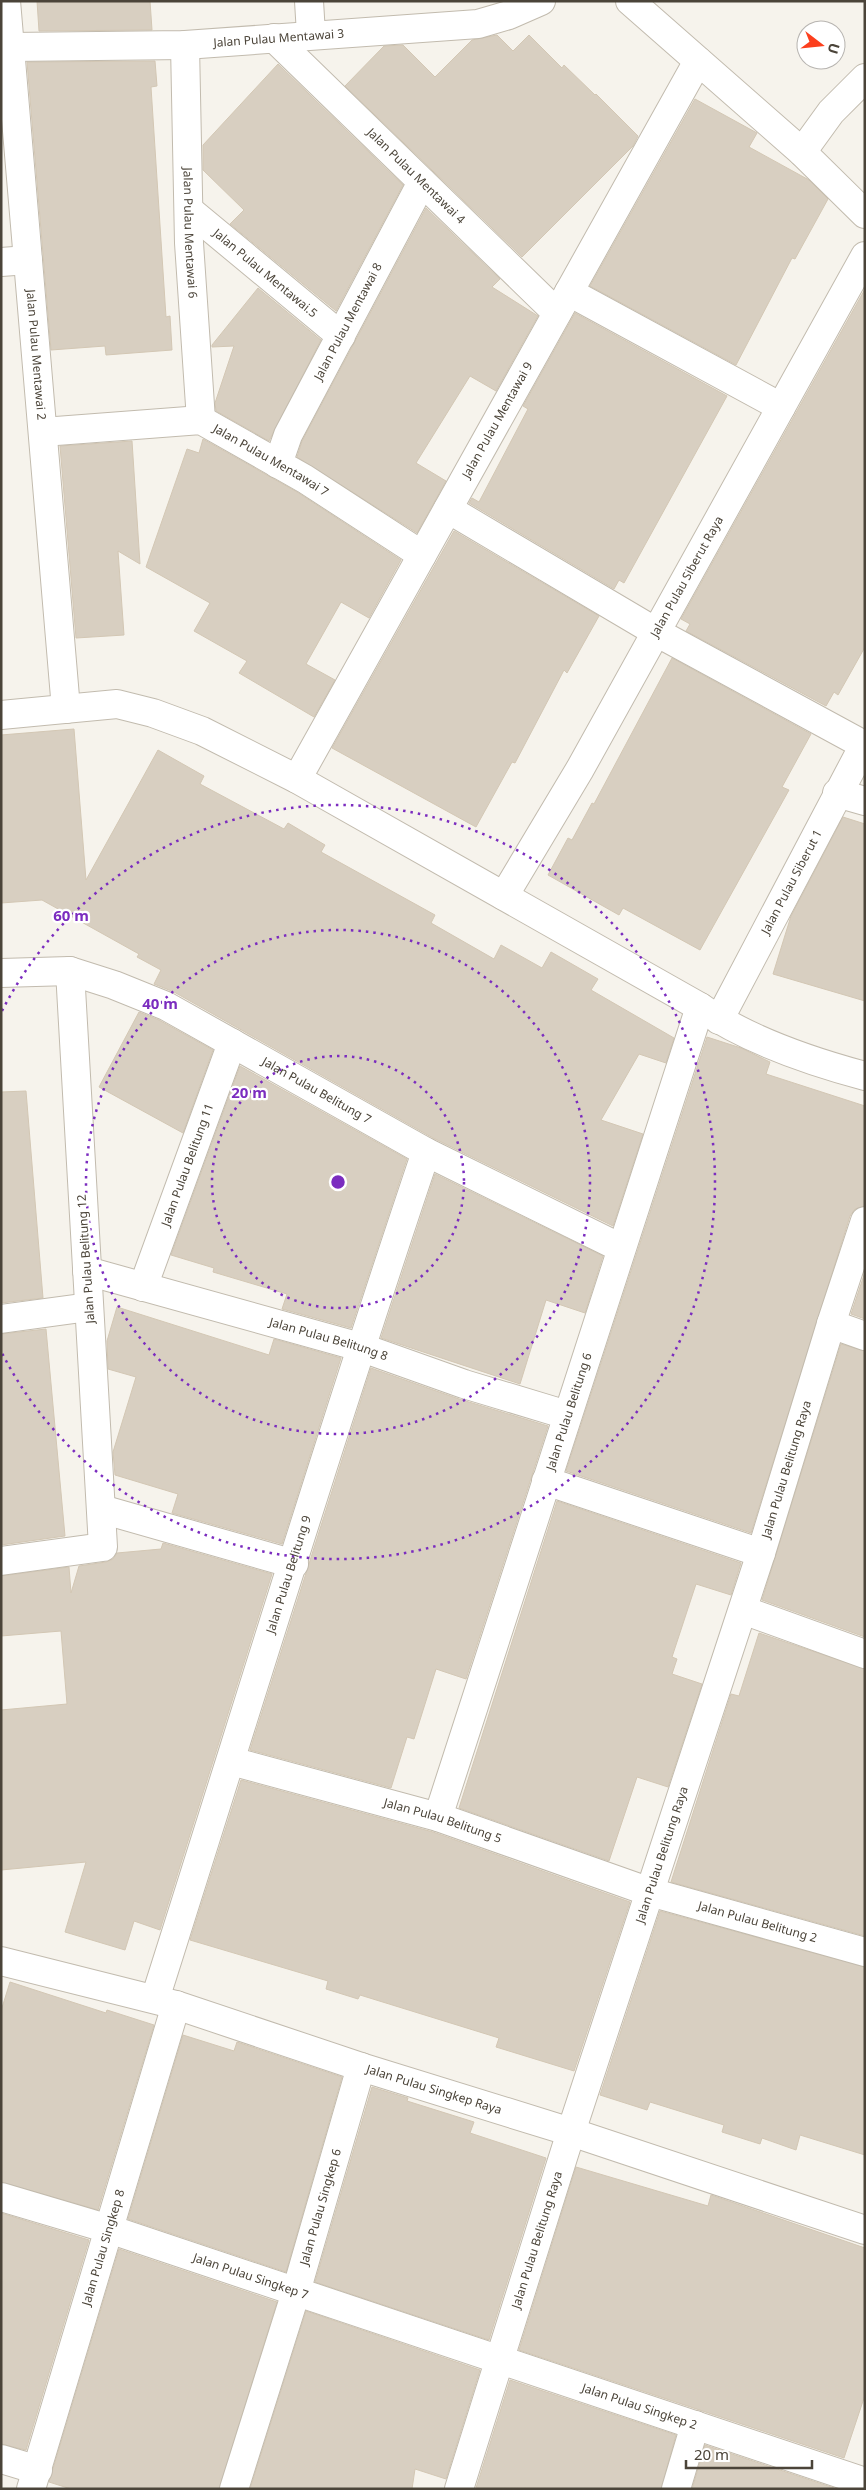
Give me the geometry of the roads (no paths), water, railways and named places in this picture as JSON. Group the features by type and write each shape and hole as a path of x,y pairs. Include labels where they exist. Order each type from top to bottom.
{"street":[{"name":"Jalan Pulau Mentawai 2","path":"6,1 66,709"},
{"path":"309,1 311,34"},
{"name":"Jalan Pulau Mentawai 3","path":"10,47 185,44 478,24 509,15 541,1"},
{"path":"630,1 802,152 865,214"},
{"name":"Jalan Pulau Mentawai 4","path":"274,38 422,182 563,302 781,407"},
{"name":"Jalan Pulau Mentawai 6","path":"185,44 188,210 201,420"},
{"name":"Jalan Pulau Mentawai 9","path":"297,779 698,61"},
{"path":"802,152 831,112 865,78"},
{"name":"Jalan Pulau Mentawai 8","path":"278,464 288,435 422,182"},
{"name":"Jalan Pulau Mentawai.5","path":"188,210 341,336"},
{"name":"Jalan Pulau Siberut Raya","path":"504,896 580,769 865,256"},
{"path":"1,262 28,260"},
{"name":"Jalan Pulau Mentawai 7","path":"42,432 201,420 305,479 422,555"},
{"path":"448,509 656,632 864,744"},
{"path":"1,715 117,704 153,713 202,731 297,779 709,1013 791,1052 865,1076"},
{"name":"Jalan Pulau Siberut 1","path":"709,1013 864,744"},
{"path":"837,793 865,802"},
{"name":"Jalan Pulau Belitung 7","path":"1,973 70,971 166,1006 426,1152 622,1248"},
{"name":"Jalan Pulau Belitung 12","path":"1,1561 103,1547 70,971"},
{"name":"Jalan Pulau Belitung 6","path":"438,1817 622,1248 709,1013"},
{"name":"Jalan Pulau Belitung 11","path":"143,1286 232,1043"},
{"name":"Jalan Pulau Belitung 9","path":"165,2002 231,1760 294,1564 360,1347 426,1152"},
{"name":"Jalan Pulau Belitung Raya","path":"459,2489 572,2132 743,1610 831,1324 865,1221"},
{"name":"Jalan Pulau Belitung 8","path":"87,1271 360,1347 464,1384 567,1415"},
{"path":"1,1319 90,1307"},
{"path":"831,1324 865,1336"},
{"path":"546,1481 761,1553"},
{"path":"101,1509 294,1564"},
{"path":"743,1610 865,1654"},
{"name":"Jalan Pulau Belitung 5","path":"231,1760 438,1817 650,1892"},
{"name":"Jalan Pulau Belitung 2","path":"650,1892 864,1948"},
{"name":"Jalan Pulau Singkep Raya","path":"1,1960 165,2002 361,2067 572,2132 865,2230"},
{"name":"Jalan Pulau Singkep 8","path":"34,2479 109,2229 165,2002"},
{"name":"Jalan Pulau Singkep 6","path":"234,2489 296,2292 361,2067"},
{"name":"Jalan Pulau Singkep 7","path":"1,2197 109,2229 500,2361"},
{"name":"Jalan Pulau Singkep 2","path":"500,2361 865,2482"},
{"path":"676,2489 695,2425"},
{"path":"1,2459 34,2479"}]}
